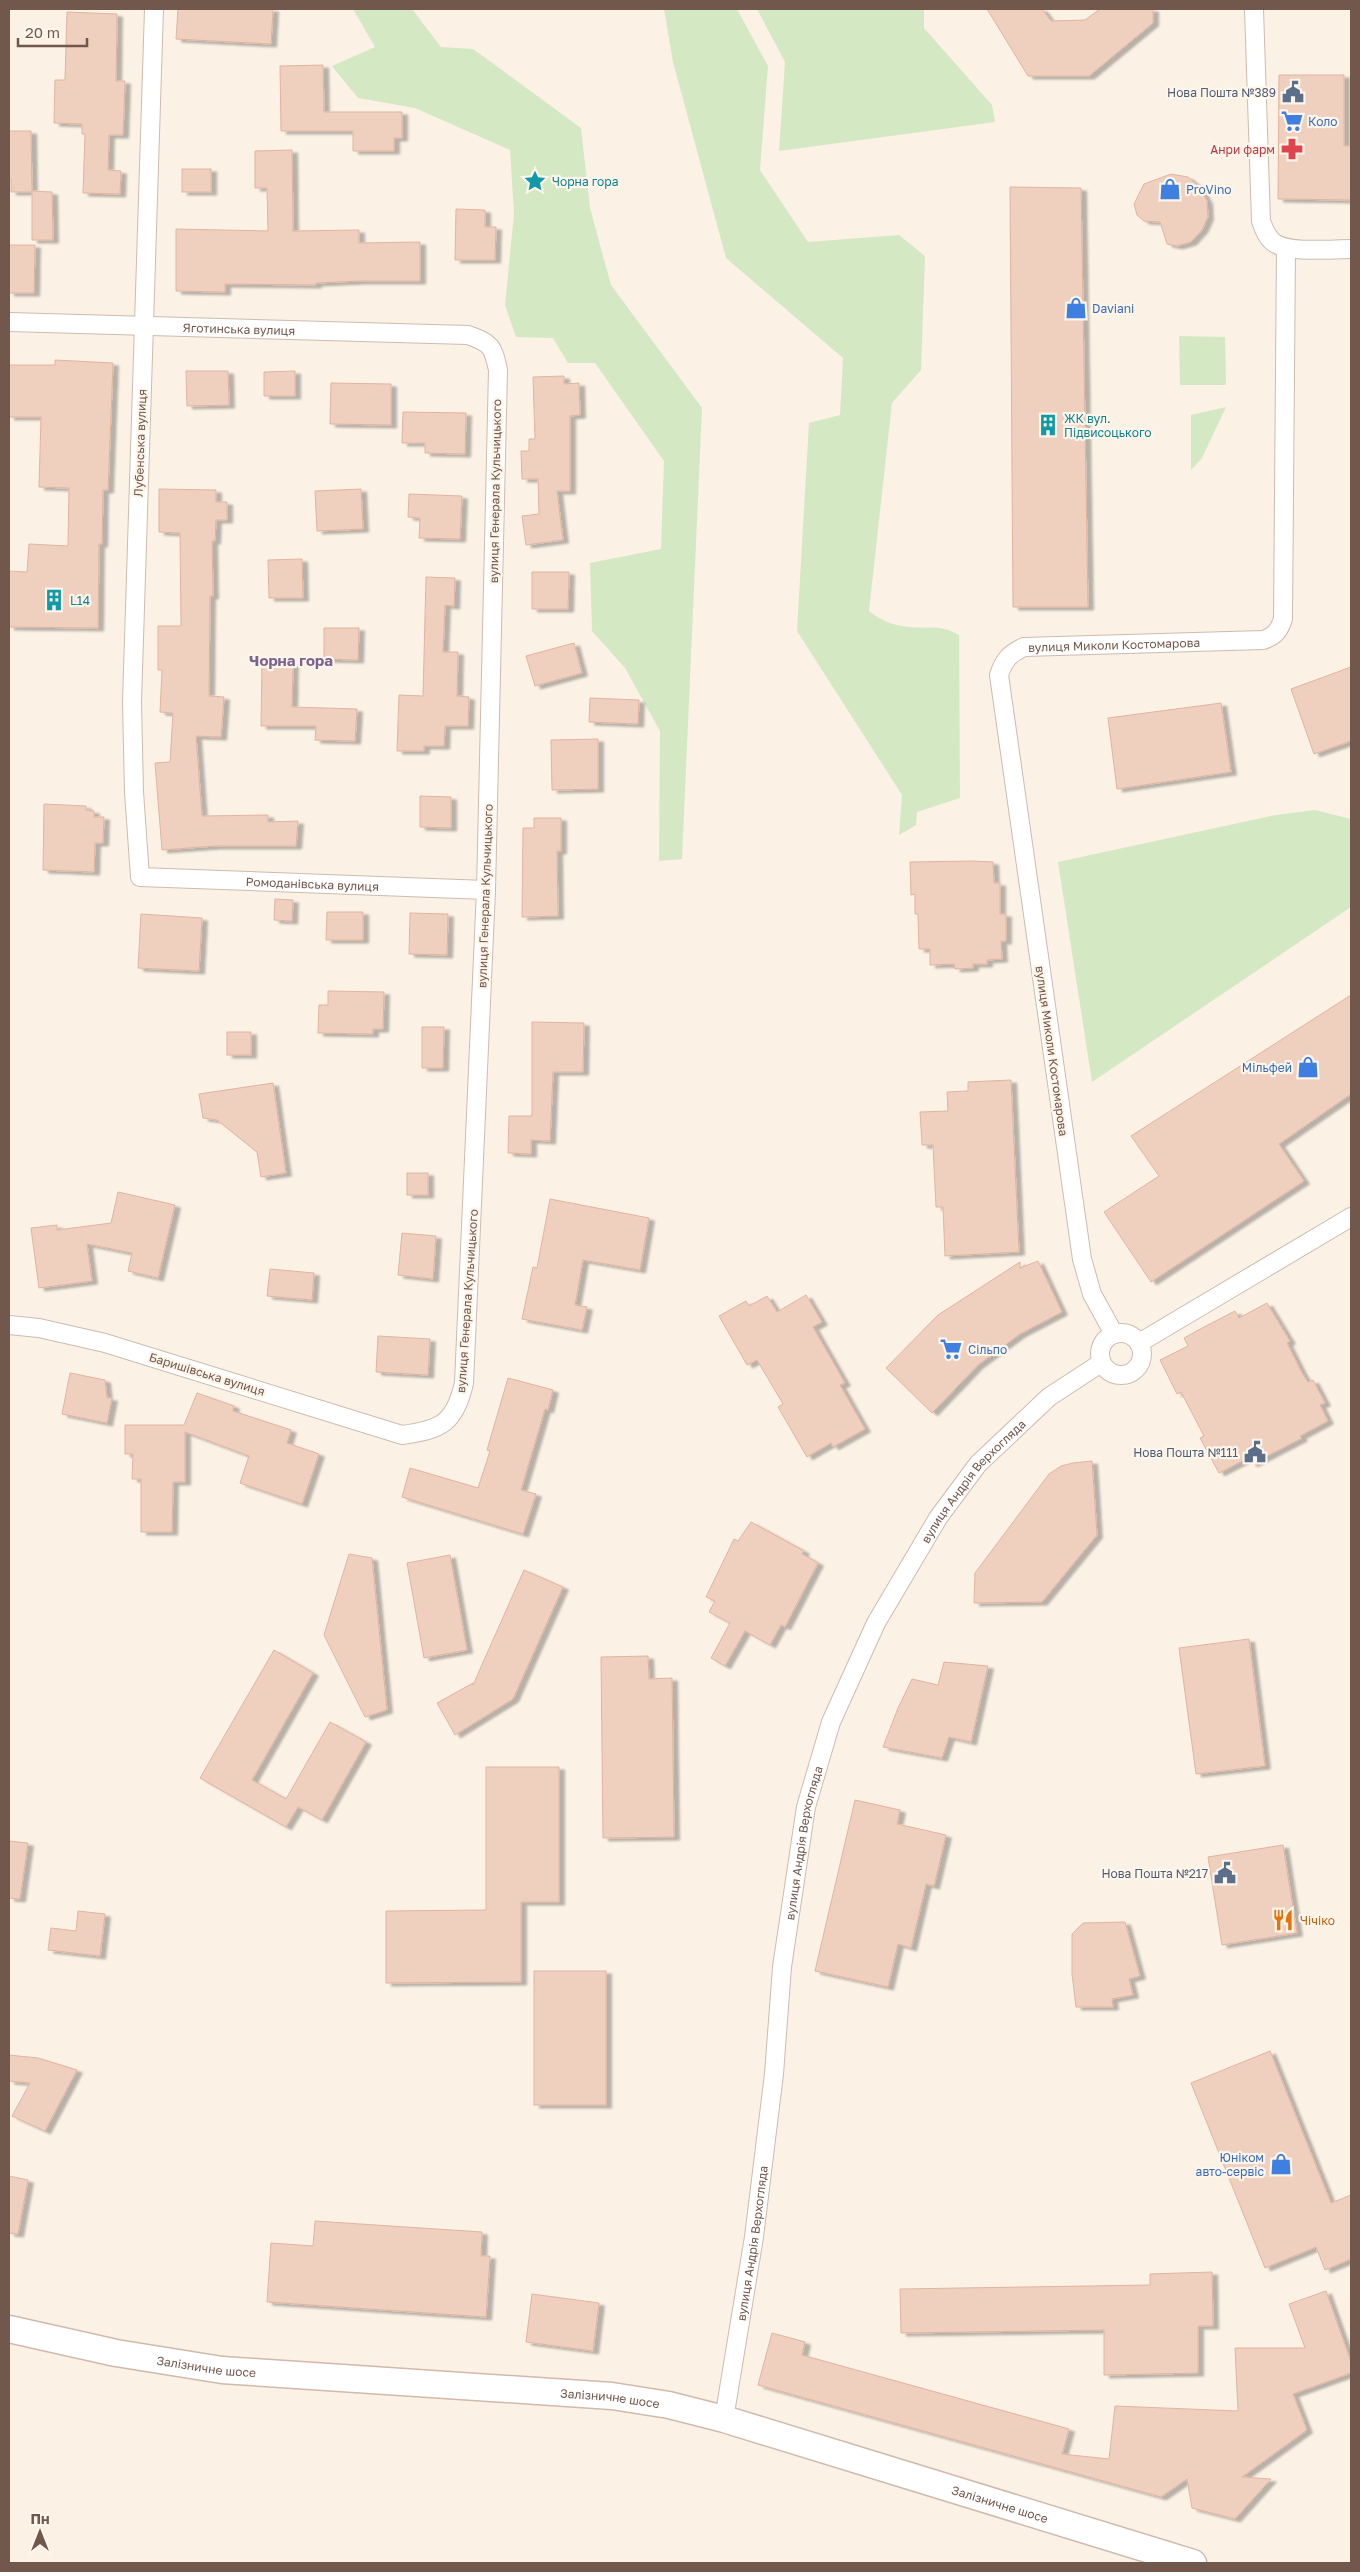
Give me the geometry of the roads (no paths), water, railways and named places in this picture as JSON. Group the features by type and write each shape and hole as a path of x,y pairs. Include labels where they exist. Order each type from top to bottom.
{"street":[{"name":"Лубенська вулиця","path":"140,877 134,792 132,702 154,9"},
{"path":"1254,9 1261,220 1266,235 1274,243 1286,248 1351,249"},
{"name":"вулиця Миколи Костомарова","path":"1114,1334 1092,1294 1082,1259 999,675 1003,661 1012,652 1024,647 1263,640 1272,637 1280,629 1283,619 1286,248"},
{"name":"Яготинська вулиця","path":"9,322 468,335"},
{"name":"вулиця Генерала Кульчицького","path":"402,1435 429,1431 446,1422 459,1403 464,1383 486,890 498,370 494,353 487,342 468,335"},
{"name":"Ромоданівська вулиця","path":"140,877 486,890"},
{"path":"1139,1343 1351,1217"},
{"name":"Баришівська вулиця","path":"9,1325 39,1328 105,1343 402,1435"},
{"path":"1114,1334 1128,1334 1139,1343 1142,1356 1140,1364 1130,1374 1116,1375 1110,1373 1101,1363 1100,1349 1108,1337 1114,1334"},
{"name":"вулиця Андрія Верхогляда","path":"724,2419 754,2237 774,2074 782,1967 804,1816 832,1722 876,1623 938,1518 978,1464 1049,1397 1101,1363"},
{"name":"Залізничне шосе","path":"9,2329 116,2353 222,2370 612,2396 668,2405 724,2419 1194,2563"}],"place":[{"name":"Нова Пошта №389","path":"1293,92"},
{"name":"Коло","path":"1292,121"},
{"name":"Анри фарм","path":"1292,149"},
{"name":"Чорна гора","path":"535,181"},
{"name":"ProVino","path":"1170,189"},
{"name":"Daviani","path":"1076,308"},
{"name":"ЖК вул. Підвисоцького","path":"1048,425"},
{"name":"L14","path":"54,600"},
{"name":"Мільфей","path":"1308,1067"},
{"name":"Сільпо","path":"951,1349"},
{"name":"Нова Пошта №111","path":"1255,1452"},
{"name":"Нова Пошта №217","path":"1225,1873"},
{"name":"Чічіко","path":"1283,1920"},
{"name":"Юніком авто-сервіс","path":"1281,2164"}],"district":[{"name":"Чорна гора","path":"291,660"}]}
